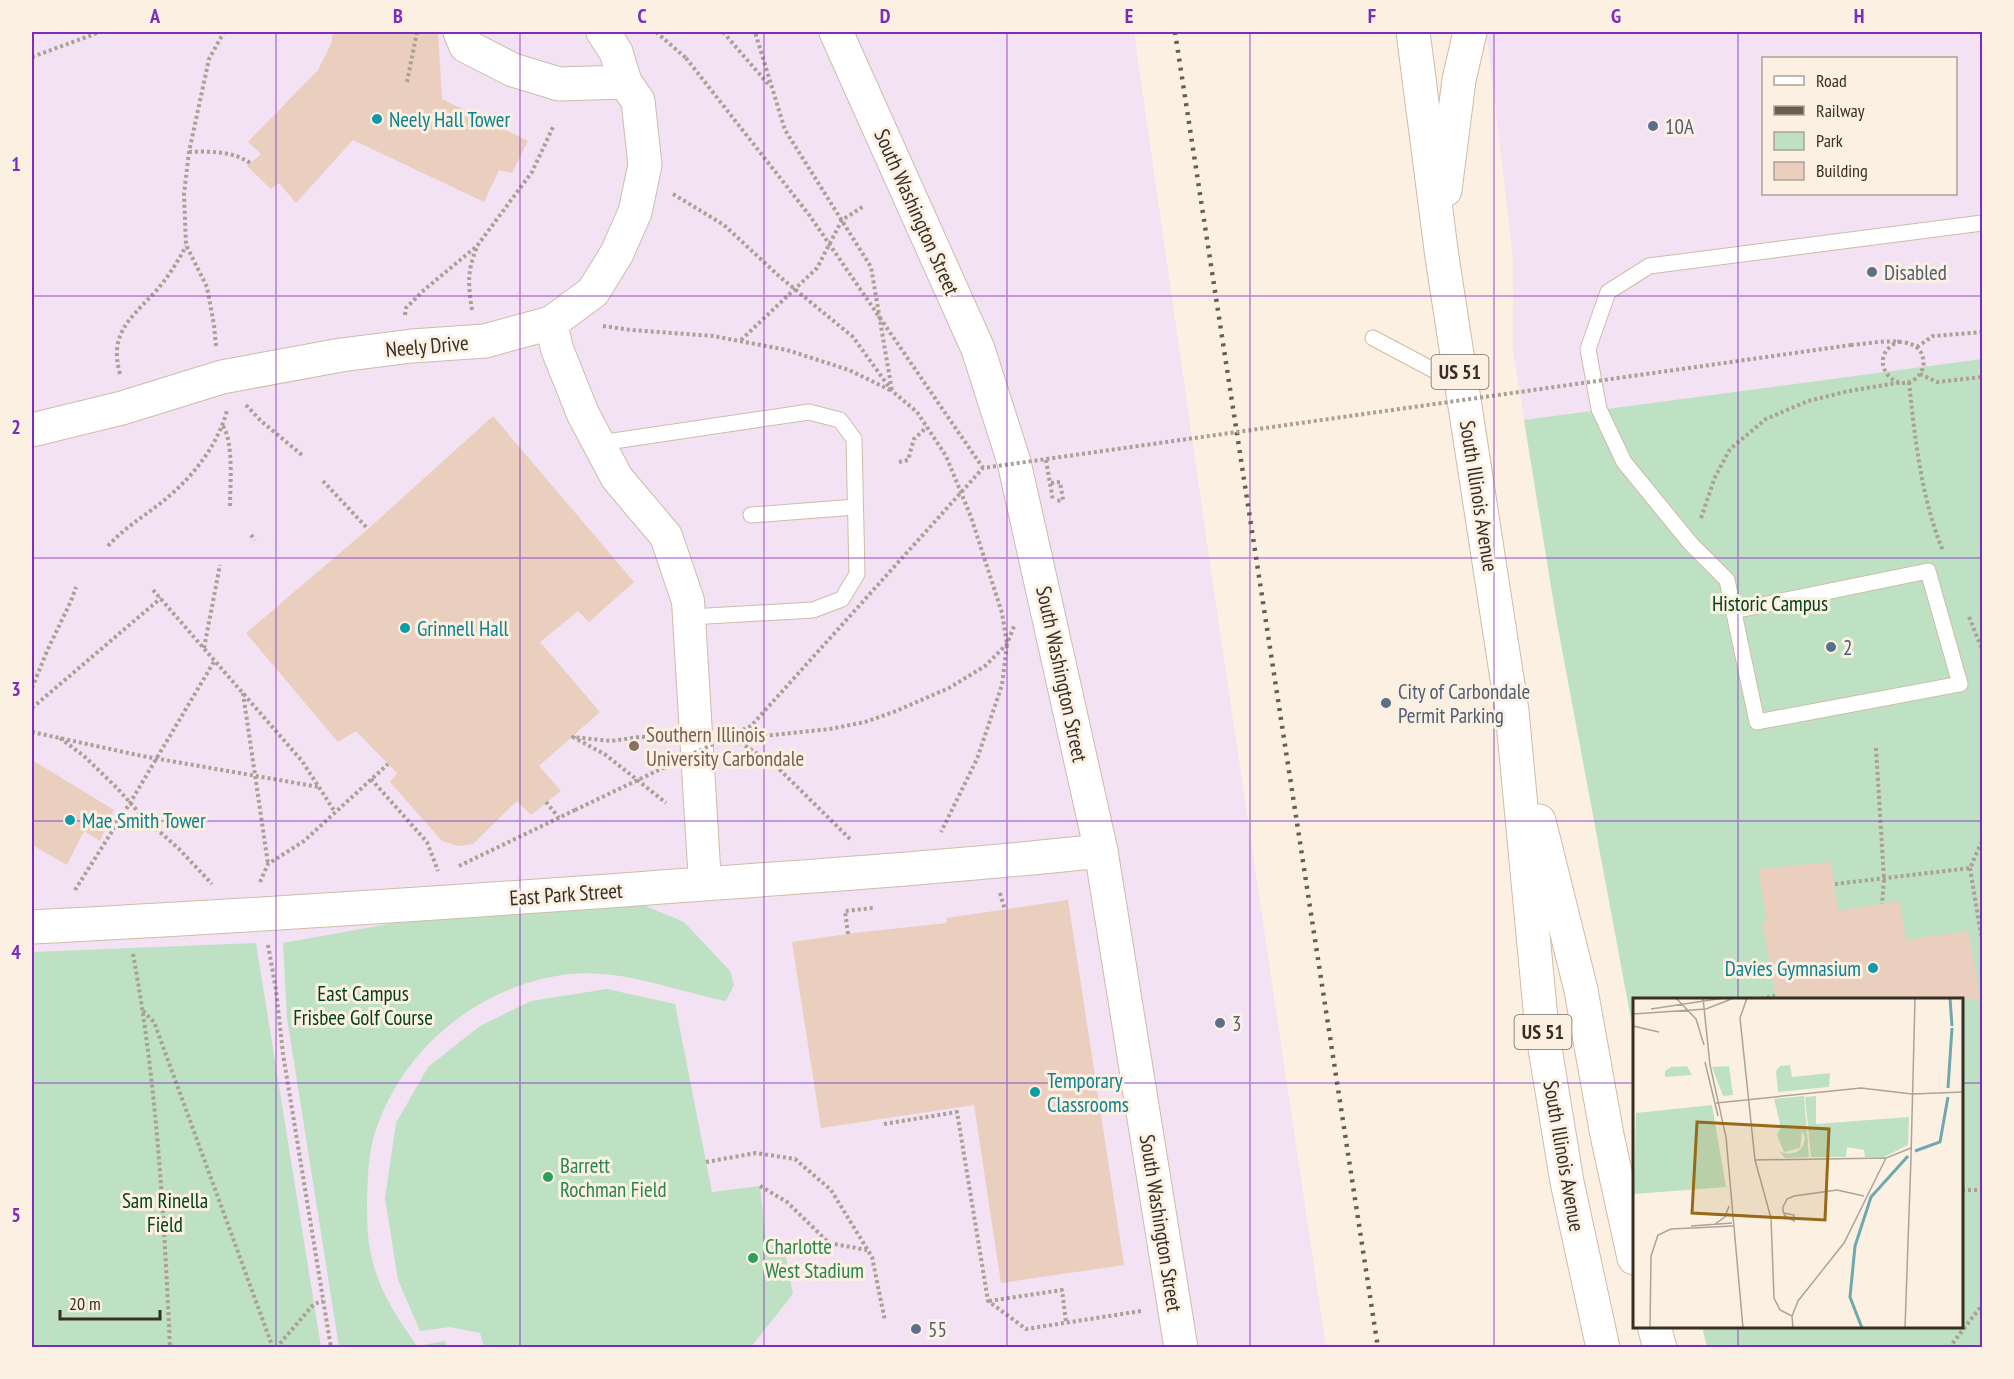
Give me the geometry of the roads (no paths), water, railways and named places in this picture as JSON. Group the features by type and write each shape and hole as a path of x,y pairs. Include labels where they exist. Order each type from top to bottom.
{"main road":[{"path":"460,32 466,46 513,70 559,84 625,82"},
{"name":"Neely Drive","path":"32,430 122,408 222,377 341,355 412,346 485,341 551,323 593,292 617,253 635,212 645,165 638,101 625,82 616,52 603,32"},
{"name":"South Washington Street","path":"836,32 978,349 1014,462 1101,851 1181,1347"},
{"name":"South Illinois Avenue","path":"1413,32 1439,233 1512,711 1542,1030 1567,1182 1603,1347"},
{"path":"1439,233 1459,80 1470,32"},
{"name":"South Illinois Avenue","path":"1512,711 1581,990 1607,1135 1633,1249"},
{"name":"East Park Street","path":"32,927 705,884 921,868 1101,851"},
{"path":"1655,1328 1660,1347"}],"street":[{"path":"551,323 557,350 579,403 617,478 666,536 688,601 705,884"}],"lane":[{"path":"1733,611 1928,571 1960,684 1757,722 1726,580 1691,544 1624,462 1599,410 1588,349 1608,292 1649,266 1983,223"},
{"path":"1373,338 1437,372 1463,392"},
{"path":"600,444 809,412 840,420 854,439 857,574 842,599 813,610 690,617"},
{"path":"751,515 855,507"}],"railway":[{"path":"1175,32 1378,1348"}],"place":[{"name":"Neely Hall Tower","path":"377,119"},
{"name":"10A","path":"1653,126"},
{"name":"Disabled","path":"1872,272"},
{"name":"Grinnell Hall","path":"405,628"},
{"name":"2","path":"1831,647"},
{"name":"City of Carbondale Permit Parking","path":"1386,703"},
{"name":"Southern Illinois University Carbondale","path":"634,746"},
{"name":"Mae Smith Tower","path":"70,820"},
{"name":"Davies Gymnasium","path":"1873,968"},
{"name":"3","path":"1220,1023"},
{"name":"Temporary Classrooms","path":"1035,1092"},
{"name":"Barrett Rochman Field","path":"548,1177"},
{"name":"Charlotte West Stadium","path":"753,1258"},
{"name":"55","path":"916,1329"}],"park label":[{"name":"Historic Campus","path":"1770,603"},
{"name":"East Campus Frisbee Golf Course","path":"363,1005"},
{"name":"Sam Rinella Field","path":"165,1212"}]}
